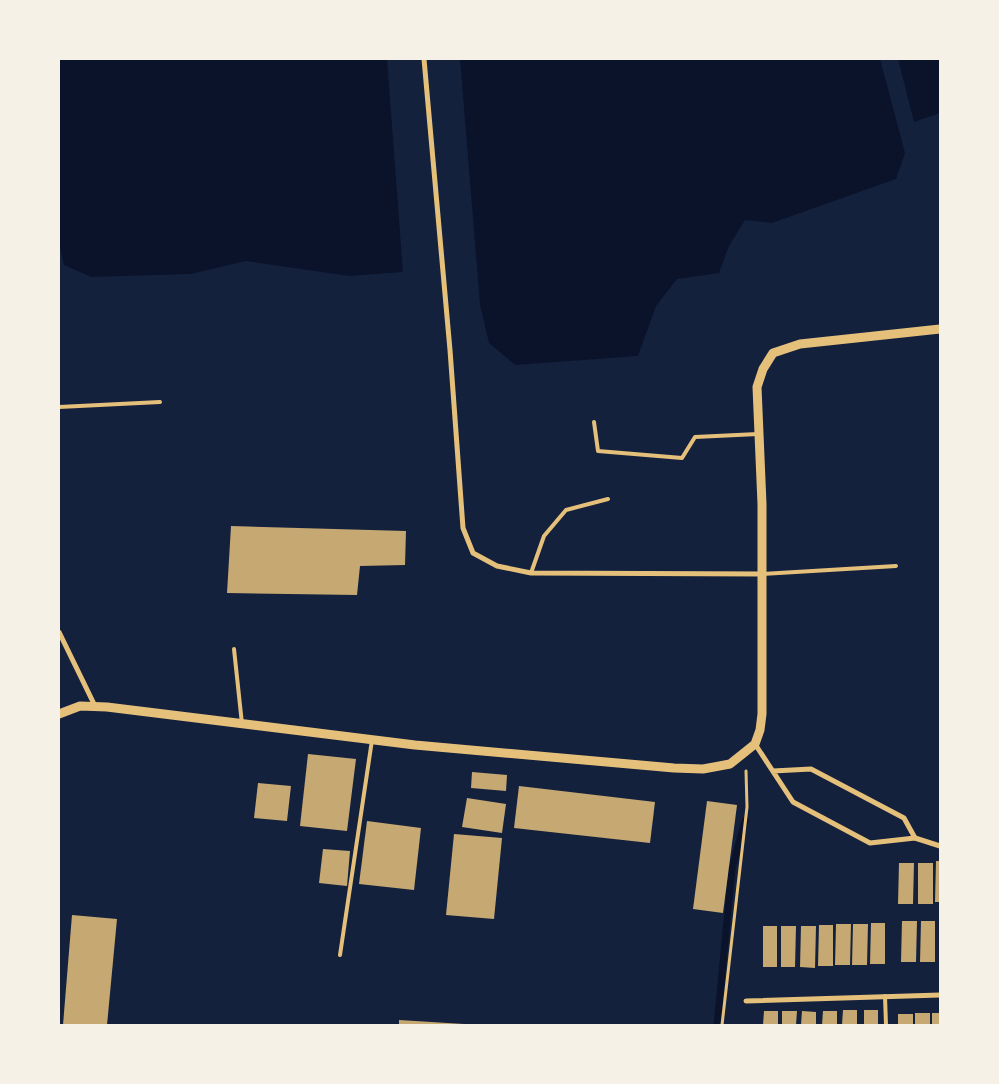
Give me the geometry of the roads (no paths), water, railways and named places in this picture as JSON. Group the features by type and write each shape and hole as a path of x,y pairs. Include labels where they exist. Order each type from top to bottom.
{"street":[{"path":"424,59 450,350 463,528 473,553 497,566 531,573 762,574"},
{"path":"59,714 80,706 95,707 415,745 703,769 730,764 755,744 760,730 762,714 762,504 757,387 763,369 773,354 800,344 940,329"},
{"path":"59,632 95,707"},
{"path":"755,744 793,802 870,842 915,838 940,846"},
{"path":"773,771 811,769 904,818 915,838"},
{"path":"746,1001 940,994"}],"lane":[{"path":"59,407 160,402"},
{"path":"594,422 598,451 610,453 682,458 695,436 758,434"},
{"path":"531,573 544,536 566,510 608,500"},
{"path":"762,574 896,566"},
{"path":"234,649 242,724"},
{"path":"340,955 372,740"},
{"path":"885,996 886,1025"}],"water":[{"path":"59,59 387,59 403,272 349,276 246,261 191,274 91,277 64,265 59,244"},
{"path":"460,59 880,59 905,153 896,179 772,223 745,220 729,246 719,273 677,279 656,306 638,356 515,365 489,343 480,305"},
{"path":"898,59 940,59 940,113 914,122"}],"waterway":[{"path":"717,1025 732,869 745,821"}]}
